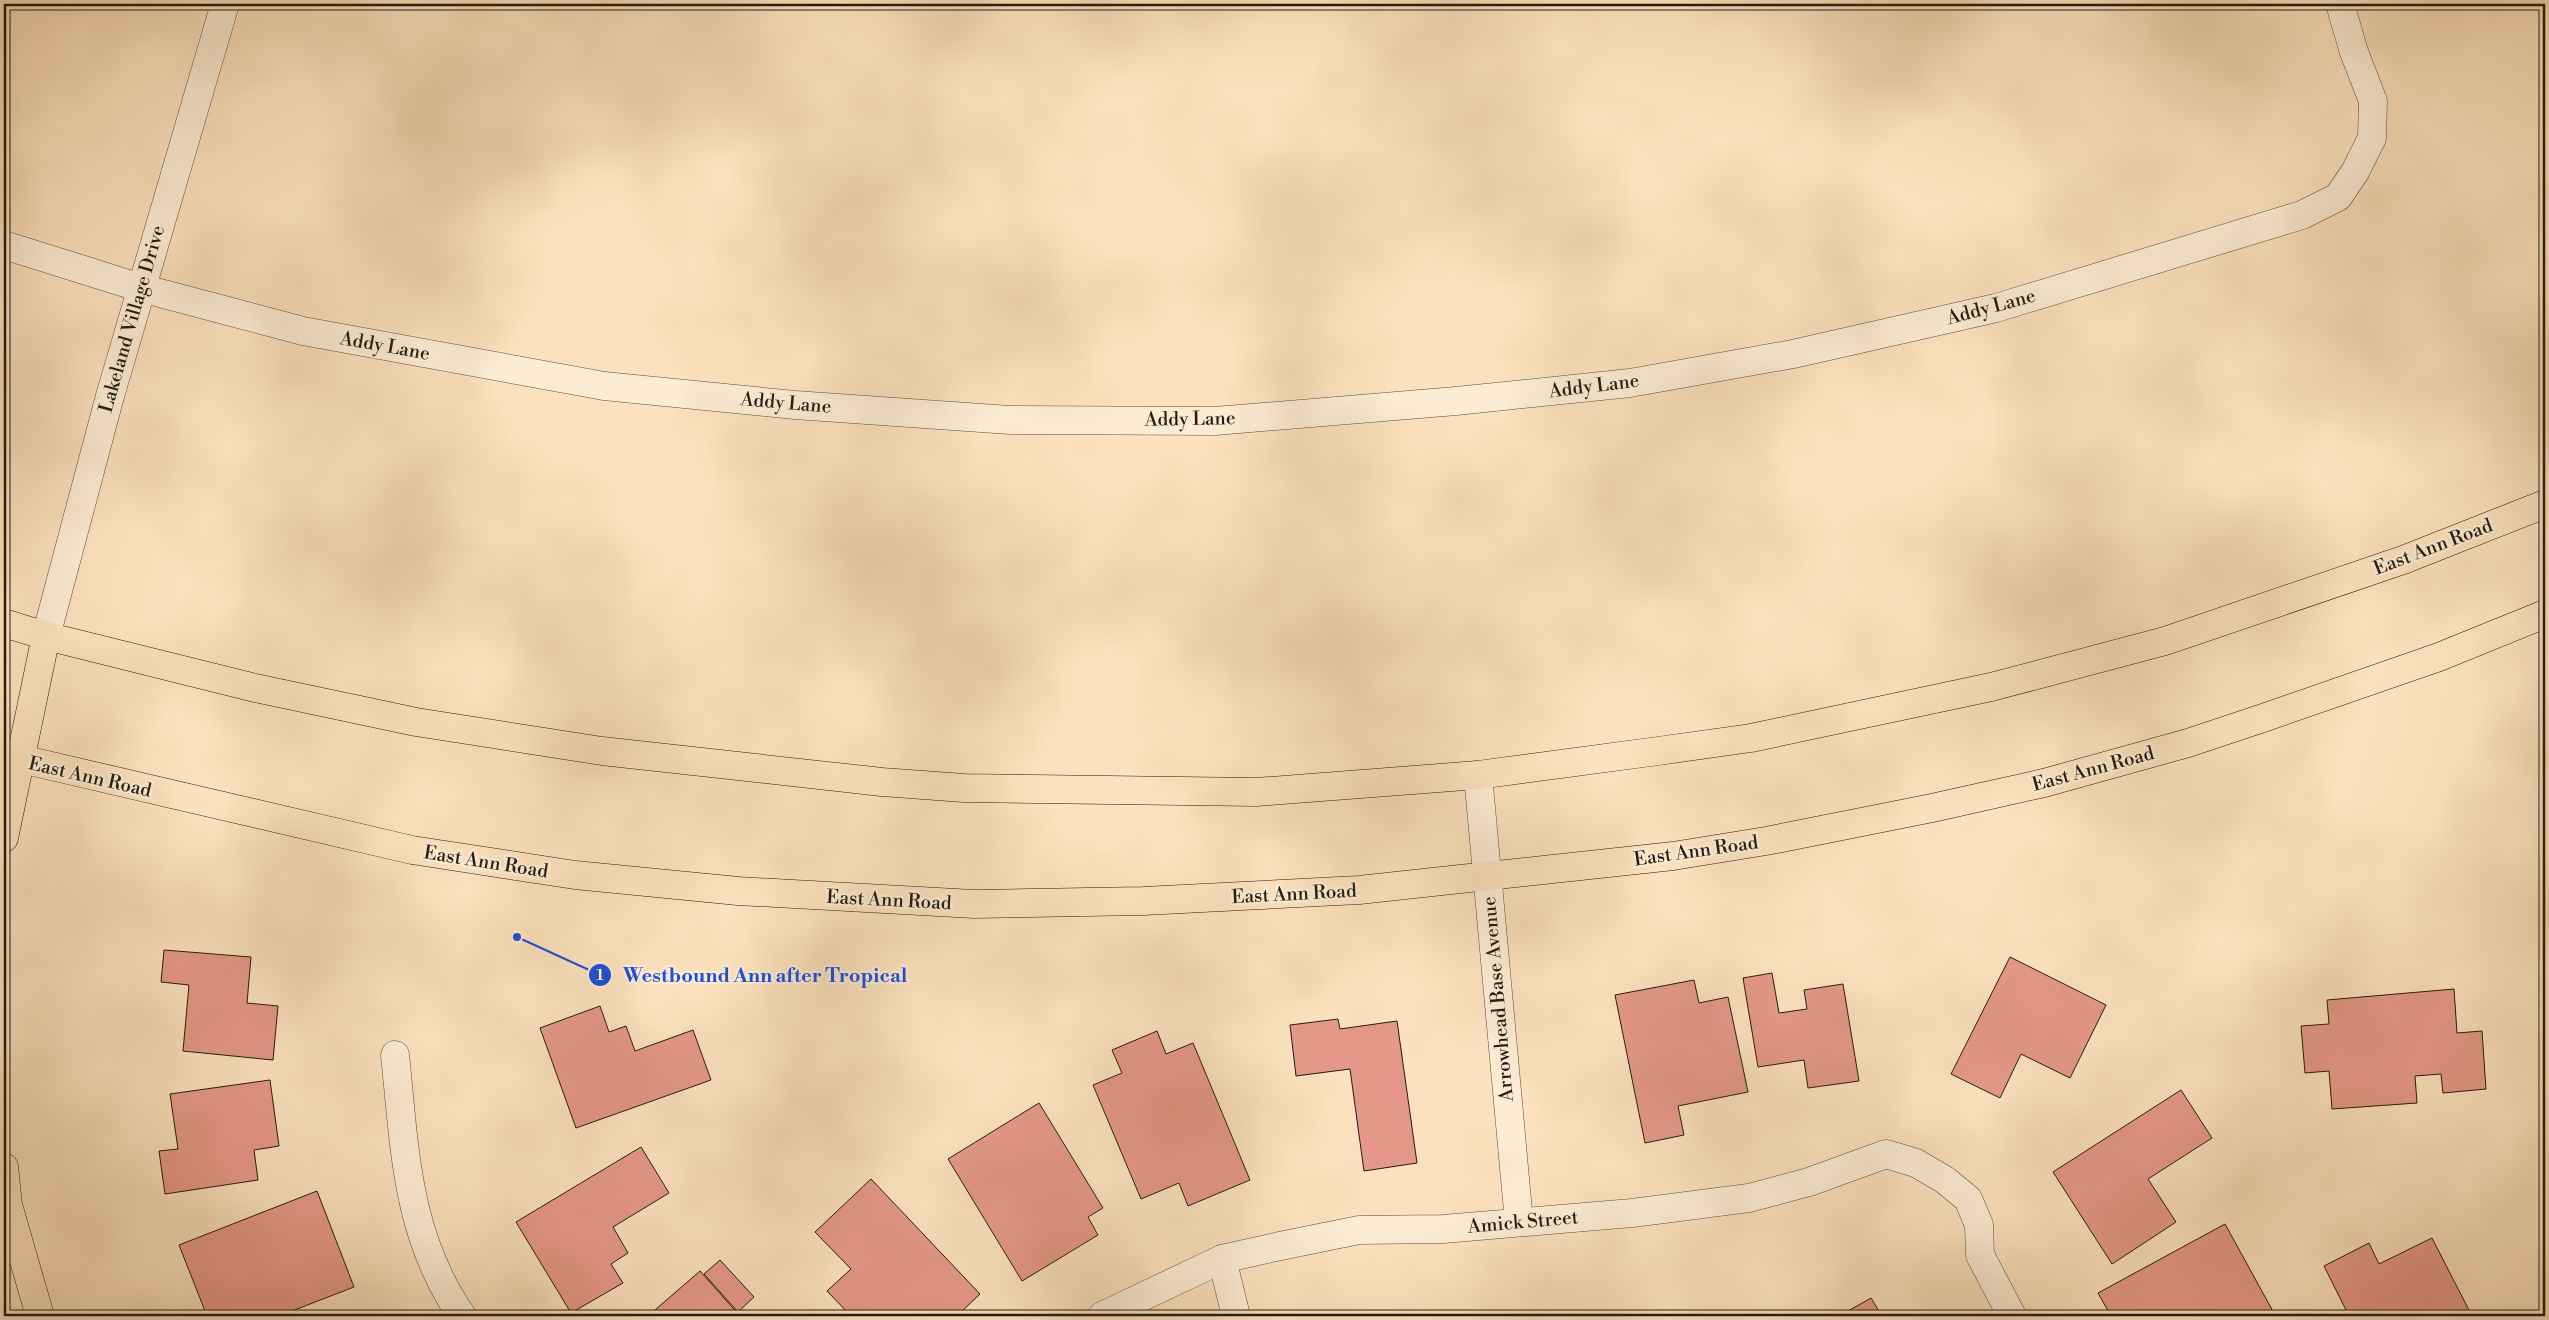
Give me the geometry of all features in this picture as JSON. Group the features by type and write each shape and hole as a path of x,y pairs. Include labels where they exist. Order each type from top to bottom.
{"main road":[{"name":"East Ann Road","path":"4,623 46,636 255,688 492,735 602,751 882,782 992,789 1256,792 1478,775 1751,738 1991,687 2166,641 2403,560 2545,504"},
{"name":"East Ann Road","path":"11,758 412,850 575,875 738,891 917,902 1049,903 1143,901 1359,890 1488,878 1673,856 1766,841 2044,783 2179,746 2263,718 2440,657 2545,614"},
{"path":"4,838 11,758 46,636"},
{"path":"4,1167 8,1205 40,1316"}],"street":[{"name":"Lakeland Village Drive","path":"46,636 98,436 225,4"},
{"name":"Addy Lane","path":"4,245 141,288 303,331 604,386 795,405 1010,420 1215,421 1456,402 1630,383 1793,354 1996,308 2302,215 2338,197 2355,172 2372,138 2374,101 2354,52 2340,4"},
{"name":"Arrowhead Base Avenue","path":"1478,775 1519,1222"},
{"path":"395,1055 409,1190 416,1218 421,1237 443,1289 462,1316"},
{"name":"Amick Street","path":"1102,1316 1222,1259 1359,1230 1442,1229 1632,1212 1749,1198 1809,1182 1886,1154 1916,1163 1945,1180 1968,1199 1979,1225 1980,1255 2012,1316"},
{"path":"1222,1259 1236,1316"}],"building":[{"path":"164,950 251,957 247,1003 278,1006 273,1060 183,1051 189,985 161,982"},
{"path":"2010,957 2106,1005 2070,1078 2021,1054 2000,1098 1951,1074"},
{"path":"1772,973 1779,1013 1807,1009 1804,990 1843,984 1859,1081 1808,1088 1804,1060 1758,1067 1743,978"},
{"path":"1694,980 1699,1003 1728,997 1748,1092 1678,1106 1684,1135 1645,1143 1615,995"},
{"path":"2454,989 2457,1033 2482,1031 2486,1089 2443,1093 2441,1074 2415,1076 2417,1103 2332,1109 2329,1071 2305,1073 2301,1026 2329,1024 2327,1000"},
{"path":"600,1006 609,1032 626,1026 635,1051 693,1030 711,1080 576,1128 540,1028"},
{"path":"1338,1019 1340,1029 1397,1021 1417,1163 1364,1171 1350,1069 1296,1076 1290,1025"},
{"path":"1157,1031 1166,1054 1193,1043 1250,1180 1188,1206 1179,1183 1141,1199 1093,1085 1122,1073 1112,1050"},
{"path":"270,1080 279,1146 254,1150 258,1180 165,1194 159,1151 178,1149 170,1094"},
{"path":"2181,1090 2212,1138 2148,1179 2176,1222 2112,1264 2053,1172"},
{"path":"1039,1103 1103,1208 1088,1217 1098,1235 1022,1281 948,1159"},
{"path":"641,1147 669,1193 613,1227 628,1253 611,1264 623,1283 571,1313 516,1222"},
{"path":"871,1179 980,1294 957,1316 851,1316 827,1291 851,1269 815,1232"},
{"path":"317,1191 354,1287 279,1316 207,1316 179,1245"},
{"path":"2225,1224 2275,1315 2111,1316 2098,1293"},
{"path":"2432,1238 2472,1316 2349,1316 2324,1266 2369,1243 2379,1264"},
{"path":"720,1260 754,1297 738,1312 704,1274"},
{"path":"700,1271 740,1316 648,1316"},
{"path":"1871,1298 1882,1316 1839,1316"}],"place":[{"name":"Westbound Ann after Tropical","path":"517,937"}]}
